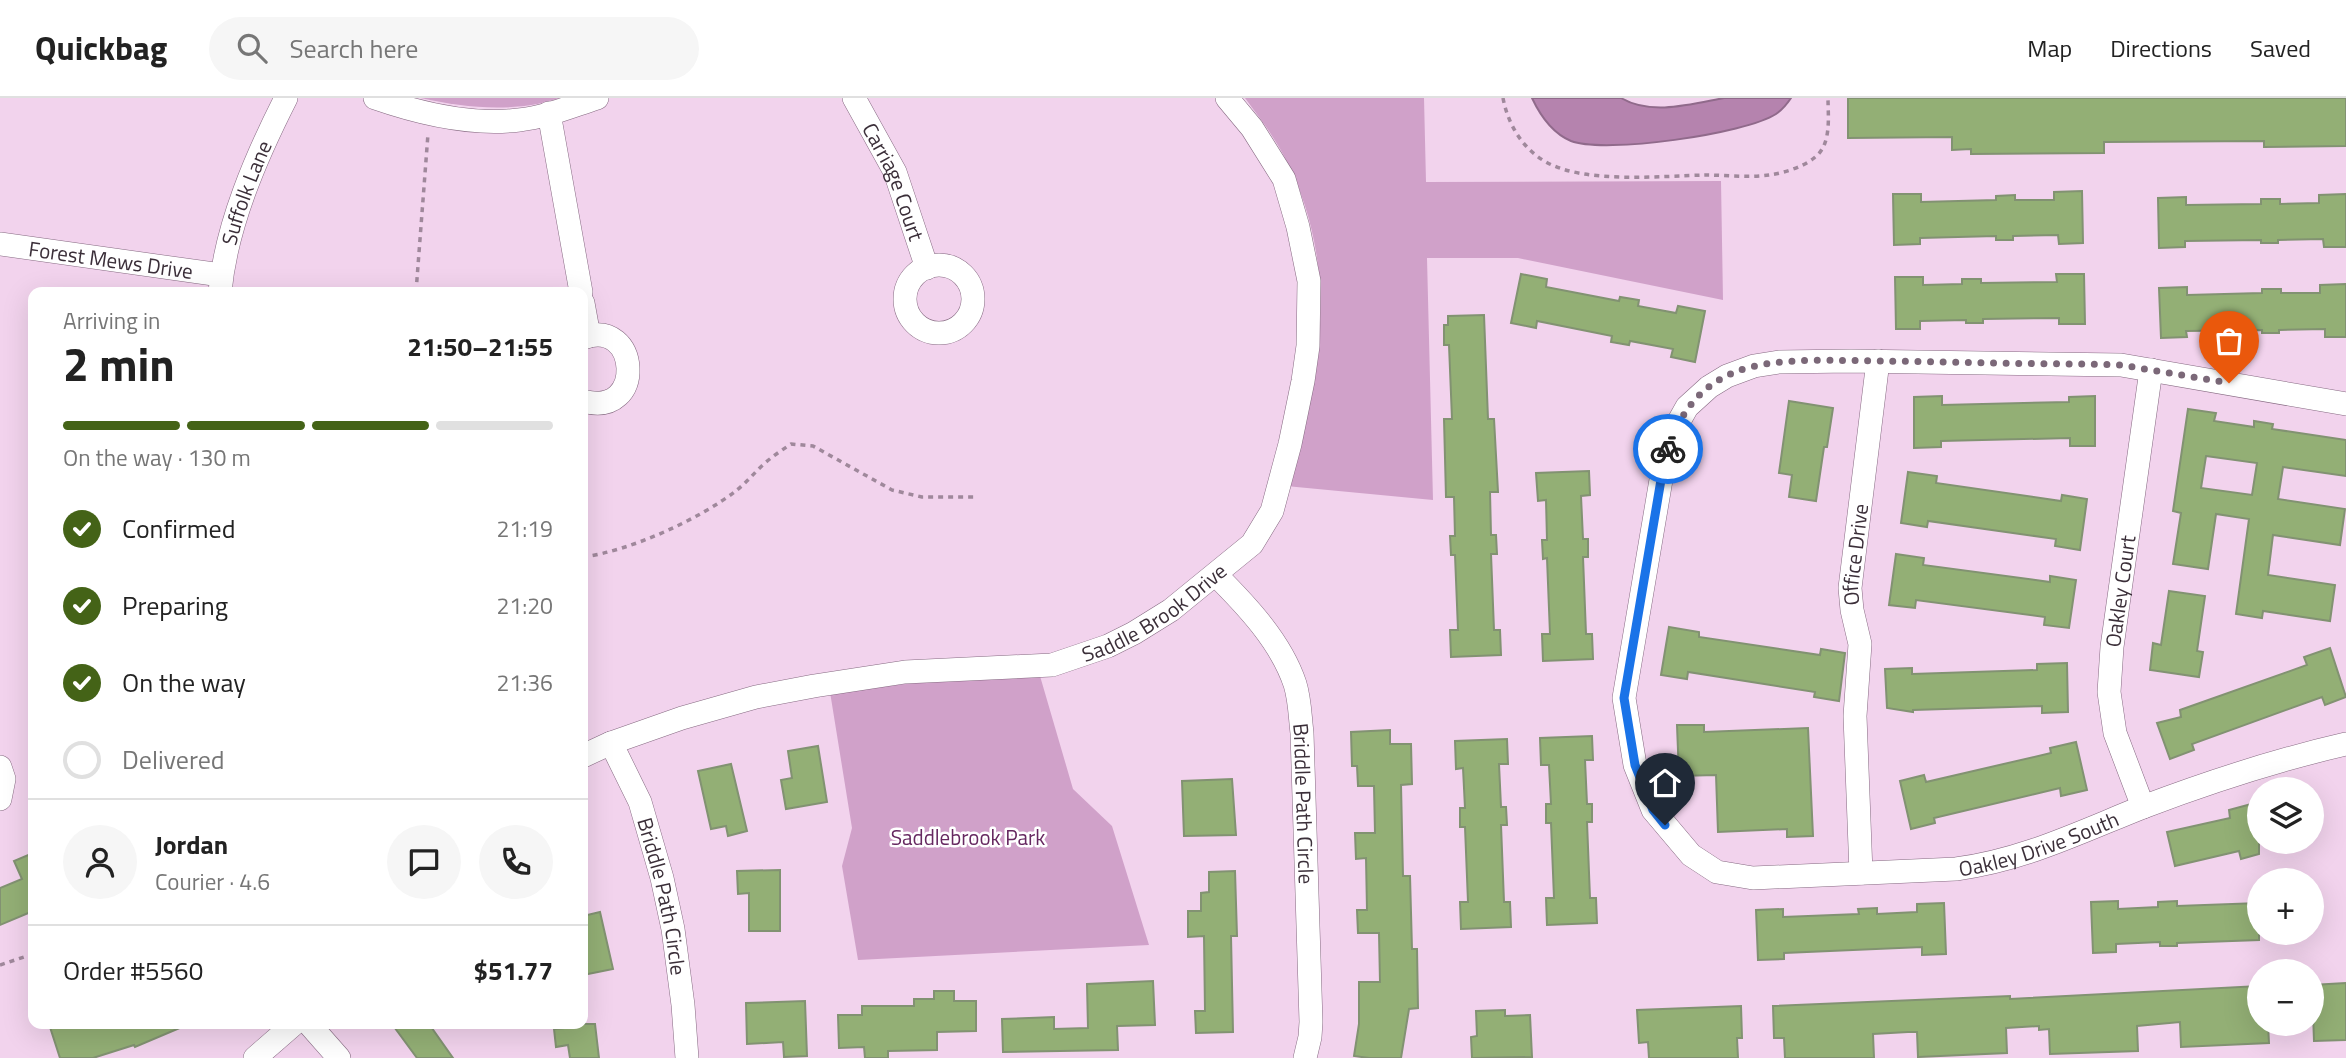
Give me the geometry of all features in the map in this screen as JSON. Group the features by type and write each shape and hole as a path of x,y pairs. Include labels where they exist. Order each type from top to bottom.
{"street":[{"name":"Suffolk Lane","path":"220,283 252,171 286,98"},
{"path":"375,98 454,119 487,121 519,120 597,98"},
{"name":"Carriage Court","path":"853,98 895,172 927,268"},
{"name":"Saddle Brook Drive","path":"588,754 611,743 729,704 814,686 915,671 1052,665 1108,646 1134,633 1171,610 1252,544 1272,511 1290,444 1303,381 1310,313 1304,252 1284,179 1252,128 1227,98"},
{"path":"549,113 580,287"},
{"name":"Forest Mews Drive","path":"0,244 220,283"},
{"path":"588,337 604,337 618,344 626,356 629,374 622,390 612,398 596,404 588,402"},
{"path":"1878,361 2121,365 2346,404"},
{"name":"Oakley Drive South","path":"1878,361 1779,362 1754,366 1727,376 1709,387 1687,407 1674,430 1665,458 1624,698 1635,765 1653,810 1691,855 1717,872 1753,878 1956,869 1988,865 2045,848 2143,807 2255,768 2346,744"},
{"name":"Office Drive","path":"1861,873 1855,716 1860,643 1850,589 1878,361"},
{"name":"Oakley Court","path":"2143,807 2115,733 2109,692 2112,647 2151,370"},
{"name":"Briddle Path Circle","path":"1216,575 1244,603 1285,659 1299,699 1311,1022 1311,1037 1305,1058"},
{"name":"Briddle Path Circle","path":"611,743 640,802 662,878 673,929 687,1058"},
{"path":"0,766 4,783 0,799"},
{"path":"255,1058 288,1029"},
{"path":"313,1029 339,1058"}],"path":[{"path":"1503,98 1519,137 1529,151 1564,170 1606,176 1769,175 1798,167 1816,158 1823,147 1828,129 1828,98"},
{"path":"416,287 430,114"},
{"path":"588,556 634,543 685,522 737,490 767,461 791,444 813,446 892,490 922,497 974,497"},
{"path":"0,965 28,956"}],"green space":[{"path":"421,98 559,98 525,106 490,107"},
{"path":"1245,98 1424,98 1426,182 1721,181 1723,300 1518,258 1427,258 1433,500 1286,486 1310,403 1317,362 1319,278 1313,237 1302,196 1280,148"},
{"name":"Saddlebrook Park","path":"1040,676 1073,789 1112,826 1149,945 858,960 842,866 852,828 830,692 925,682"}],"shaded area":[{"path":"1532,98 1621,98 1645,106 1672,107 1724,98 1791,98 1776,114 1736,128 1675,140 1613,145 1588,144 1564,138 1547,123"}],"building":[{"path":"1848,98 2346,98 2346,146 2264,147 2264,141 2104,142 2104,153 1971,154 1971,149 1952,150 1952,137 1848,138"},
{"path":"2082,191 2083,243 2059,244 2058,235 2013,236 2013,240 1996,240 1996,236 1920,238 1920,244 1894,245 1893,194 1921,194 1921,202 1996,200 1996,196 2015,195 2015,200 2054,200 2054,192"},
{"path":"2346,194 2346,247 2324,247 2323,239 2278,240 2278,243 2261,243 2261,240 2185,241 2185,247 2159,248 2158,198 2186,197 2186,205 2261,204 2261,199 2280,199 2280,204 2319,203 2319,195"},
{"path":"1521,274 1547,279 1546,287 1619,301 1620,297 1639,300 1638,306 1676,313 1678,306 1705,311 1695,362 1671,357 1673,349 1630,341 1629,345 1611,342 1612,336 1537,321 1536,328 1511,323"},
{"path":"2056,274 2084,274 2085,324 2059,324 2059,318 1983,319 1983,323 1966,323 1966,320 1920,321 1920,329 1896,329 1895,277 1923,277 1923,285 1962,284 1962,279 1981,279 1981,283 2057,282"},
{"path":"2346,284 2346,337 2325,337 2325,329 2279,330 2279,333 2262,333 2262,330 2186,331 2187,337 2161,338 2159,288 2187,287 2187,295 2262,293 2262,289 2281,289 2281,293 2320,293 2320,285"},
{"path":"1484,315 1488,419 1494,419 1498,492 1490,492 1491,535 1496,535 1497,554 1491,554 1494,630 1500,630 1501,655 1451,657 1450,630 1458,630 1455,555 1451,555 1450,536 1455,536 1454,497 1446,497 1444,419 1452,419 1449,345 1444,345 1444,325 1448,325 1448,316"},
{"path":"1942,396 1942,405 2069,402 2069,397 2095,396 2095,446 2070,446 2070,438 1941,441 1941,447 1914,448 1914,397"},
{"path":"1789,401 1833,408 1816,501 1789,497 1792,475 1779,473"},
{"path":"2188,409 2216,413 2214,421 2254,427 2254,421 2273,424 2272,429 2346,440 2346,476 2283,467 2278,499 2345,509 2340,545 2273,535 2268,575 2335,585 2330,621 2263,611 2262,618 2236,614 2249,519 2216,514 2208,569 2173,564 2181,513 2173,511","holes":["2206,456 2257,463 2252,495 2201,488"]},
{"path":"1589,471 1590,495 1581,496 1583,539 1588,539 1588,557 1583,557 1586,634 1592,634 1593,659 1543,661 1542,634 1550,634 1547,558 1543,559 1542,540 1547,540 1546,500 1538,501 1536,473"},
{"path":"1908,472 1937,476 1936,483 2061,501 2062,495 2087,499 2080,550 2055,546 2056,539 1928,521 1927,527 1901,523"},
{"path":"1896,554 1924,558 1923,565 2050,582 2050,576 2076,580 2069,628 2044,625 2045,617 1916,600 1915,608 1889,605"},
{"path":"2169,591 2205,596 2197,651 2203,652 2199,677 2150,670 2153,643 2161,645"},
{"path":"1669,627 1699,632 1699,637 1820,655 1821,649 1845,653 1839,701 1814,697 1815,692 1688,672 1687,679 1661,675"},
{"path":"2330,648 2346,697 2325,705 2322,697 2192,744 2194,750 2170,759 2157,723 2181,717 2180,710 2307,665 2304,657"},
{"path":"2067,663 2068,712 2042,713 2042,706 1913,712 1887,708 1885,669 1912,668 1912,674 2037,670 2037,664"},
{"path":"1677,725 1704,725 1704,732 1808,728 1813,836 1787,837 1787,829 1718,832 1716,775 1679,776"},
{"path":"1390,730 1390,744 1411,744 1412,784 1401,785 1403,876 1410,876 1412,949 1417,949 1418,1008 1409,1009 1401,1058 1369,1058 1354,1056 1359,1024 1359,982 1380,982 1379,933 1358,933 1357,910 1367,910 1366,858 1356,859 1355,833 1375,833 1374,786 1358,786 1357,766 1352,766 1351,732"},
{"path":"1592,736 1593,760 1585,760 1587,804 1592,804 1592,822 1587,822 1590,898 1596,898 1597,923 1547,925 1546,898 1554,898 1551,823 1546,823 1546,804 1551,804 1549,765 1541,765 1540,738"},
{"path":"1507,739 1508,764 1499,764 1501,807 1506,807 1507,825 1501,825 1504,902 1510,902 1511,927 1461,929 1460,902 1468,902 1465,827 1460,827 1460,808 1465,808 1463,768 1456,769 1455,741"},
{"path":"2076,742 2087,790 2061,796 2060,788 1934,818 1935,823 1911,829 1900,781 1924,775 1926,782 2051,753 2050,748"},
{"path":"818,746 827,802 786,809 781,780 792,778 788,751"},
{"path":"731,764 747,831 728,836 726,826 711,829 698,771"},
{"path":"1232,779 1236,835 1184,836 1182,781"},
{"path":"2247,805 2247,854 2259,854 2241,859 2239,851 2175,866 2167,832 2230,818 2229,810"},
{"path":"28,855 28,913 0,925 0,888 22,879 14,861"},
{"path":"780,870 780,931 749,931 749,893 738,894 737,871"},
{"path":"1235,871 1237,936 1231,936 1233,1032 1196,1033 1195,1011 1205,1011 1204,936 1188,937 1188,911 1201,911 1201,893 1209,892 1209,872"},
{"path":"2118,901 2118,909 2158,907 2158,902 2177,901 2177,906 2247,903 2247,940 2177,943 2177,946 2160,946 2160,942 2116,944 2116,952 2093,953 2091,902"},
{"path":"1944,903 1946,954 1922,955 1922,947 1784,953 1784,959 1758,960 1756,910 1783,909 1783,917 1859,914 1858,909 1877,908 1877,914 1917,912 1917,904"},
{"path":"600,912 613,969 588,974 588,915"},
{"path":"1153,981 1155,1025 1117,1026 1118,1050 1003,1052 1002,1019 1054,1017 1054,1029 1088,1028 1087,984"},
{"path":"2346,983 2346,1040 2314,1041 2314,1036 2324,1036 2324,984"},
{"path":"2247,987 2247,1036 2269,1036 2269,1043 2181,1047 2180,1022 2137,1026 2138,1051 2050,1054 2049,1029 2039,1030 2039,1026 2006,1028 2007,1053 1918,1057 1917,1032 1908,1032 1873,1034 1874,1058 1785,1058 1784,1038 1774,1038 1773,1006 2010,996 2010,999"},
{"path":"934,991 954,991 954,1001 976,1001 976,1031 937,1032 937,1050 888,1051 888,1058 865,1058 864,1047 839,1048 838,1015 862,1015 862,1006 914,1006 914,999 934,999"},
{"path":"805,1001 807,1056 784,1057 783,1042 747,1044 746,1003"},
{"path":"1741,1006 1742,1038 1737,1038 1738,1058 1649,1058 1648,1042 1639,1043 1637,1010"},
{"path":"1505,1010 1505,1016 1530,1015 1532,1057 1472,1058 1471,1037 1477,1036 1476,1011"},
{"path":"588,1024 595,1024 599,1058 570,1058 568,1045 556,1047 554,1029 588,1029"},
{"path":"51,1029 177,1029 135,1047 134,1045 93,1058 60,1058"},
{"path":"396,1029 433,1029 453,1058 417,1058"}],"way so far":[{"path":"1668,449 1674,430 1687,407 1709,387 1736,372 1779,362 2121,365 2229,383"}],"route":[{"path":"1665,825 1653,810 1635,765 1624,698 1668,449"}]}
